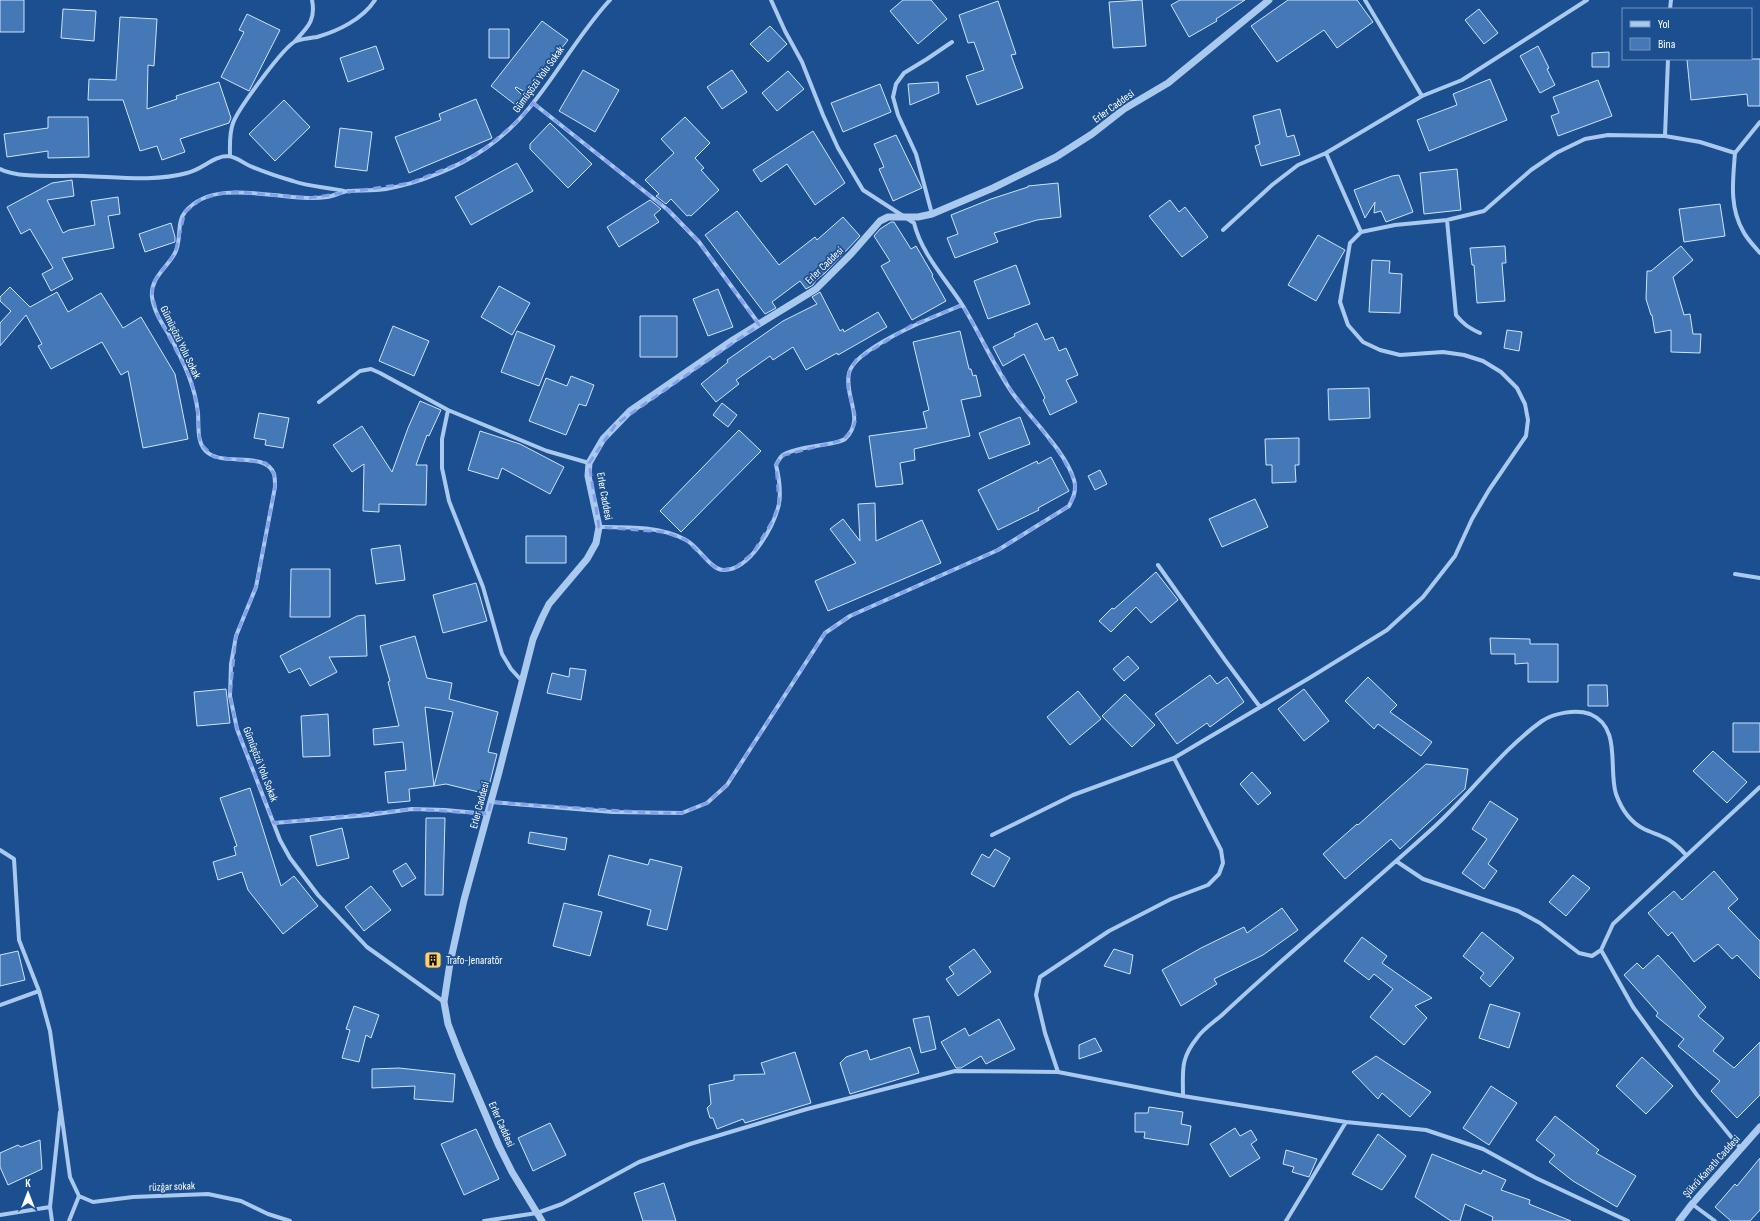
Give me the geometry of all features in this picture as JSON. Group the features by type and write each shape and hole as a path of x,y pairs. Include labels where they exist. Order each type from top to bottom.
{"street":[{"path":"230,156 230,138 233,123 240,108 267,73 310,24 314,11 312,0"},
{"path":"294,42 334,32 369,9 374,0"},
{"name":"Gümüşözü Yolu Sokak","path":"444,1002 367,947 318,895 290,858 280,840 254,777 237,729 230,696 231,664 236,636 256,588 275,487 274,474 266,463 254,460 228,460 214,457 206,452 200,443 197,405 191,379 154,306 152,295 153,283 175,253 180,237 180,222 185,212 200,200 217,194 237,192 309,198 328,197 346,191 387,189 434,175 460,163 486,148 522,118 594,17 610,0"},
{"path":"491,802 613,812 653,813 682,813 707,804 727,785 825,633 850,616 998,550 1069,506 1075,495 1075,482 1070,469 1011,390 962,305 924,249 918,237 914,223 863,190 838,148 822,115 802,62 770,0"},
{"name":"Erler Caddesi","path":"542,1221 512,1172 499,1146 448,1024 444,1002 456,933 534,639 542,618 559,592 573,578 587,559 596,543 599,527 588,476 589,463 603,439 630,411 733,340 816,289 851,254 880,221 888,218 932,214 993,188 1056,157 1092,134 1124,109 1168,83 1269,0"},
{"path":"1365,0 1422,96"},
{"path":"1223,230 1272,185 1298,165 1326,153 1422,96 1462,80 1587,0"},
{"path":"932,214 916,154 898,115 893,97 896,84 904,73 928,60 952,42"},
{"path":"1665,136 1668,60"},
{"path":"533,103 668,210 699,242 759,325"},
{"path":"1760,122 1735,153 1732,188 1735,212 1743,232 1760,253"},
{"path":"992,835 1073,795 1174,758 1311,678 1387,630 1423,598 1455,556 1479,507 1526,436 1528,420 1525,404 1517,388 1501,372 1483,361 1464,355 1443,352 1400,355 1380,350 1363,342 1348,325 1340,302 1350,243 1361,232 1395,225 1448,220 1484,211 1531,170 1556,153 1585,139 1608,135 1665,136 1700,142 1735,153"},
{"path":"1326,153 1361,232"},
{"path":"0,169 5,172 40,175 126,179 188,173 204,167 217,158 230,156 248,165 296,182 346,191"},
{"path":"1448,220 1456,315 1468,328 1480,333"},
{"path":"599,527 635,527 664,532 686,540 706,557 713,566 723,570 736,567 753,553 764,538 773,520 779,503 779,479 776,465 782,456 790,451 843,440 853,428 856,419 848,388 849,372 856,360 912,325 962,305"},
{"path":"319,402 360,371 371,369 380,372 448,410 547,451 589,463"},
{"path":"448,410 442,440 442,468 449,501 483,587 502,654 511,669 522,681"},
{"path":"1158,565 1260,707"},
{"path":"1736,574 1760,578"},
{"path":"1183,1096 1182,1066 1187,1053 1198,1037 1434,827 1482,776 1527,733 1544,720 1556,714 1575,712 1590,714 1602,722 1609,735 1612,748 1615,792 1621,806 1630,819 1642,828 1668,839 1686,855"},
{"path":"1058,1072 1045,1033 1036,995 1040,977 1109,931 1171,899 1208,885 1219,874 1222,863 1221,850 1174,758"},
{"path":"1396,861 1423,879 1518,910 1540,923 1579,953 1592,956 1600,950 1613,924 1760,787"},
{"path":"274,823 369,815 412,809 488,814"},
{"path":"0,850 14,859 19,940 39,991 50,1031 70,1177 79,1196 69,1221"},
{"path":"1600,950 1633,1007 1696,1095 1741,1149"},
{"path":"0,1005 39,991"},
{"path":"484,1221 537,1213 562,1204 639,1162 690,1144 807,1109 955,1071 1058,1072 1183,1096 1346,1122 1426,1130 1483,1149 1536,1178 1628,1221"},
{"path":"52,1221 50,1206 61,1103"},
{"path":"1286,1221 1346,1122"},
{"name":"Şükrü Kanatlı Caddesi","path":"1679,1221 1692,1204 1760,1127"},
{"name":"rüzğar sokak","path":"79,1196 93,1202 133,1197 208,1194 241,1201 268,1214 290,1221"},
{"path":"1692,1204 1715,1221"},
{"path":"0,1215 50,1206"}],"highlighted area":[{"path":"533,103 668,210 699,242 759,325 616,424 589,463 599,527 664,532 686,540 713,566 723,570 736,567 753,553 773,520 779,503 776,465 781,456 843,440 853,428 856,419 848,388 849,372 856,360 912,325 962,305 1011,390 1061,455 1075,481 1075,495 1069,506 998,550 850,616 825,633 727,785 707,803 682,813 653,813 491,802 488,814 412,809 274,823 237,729 230,696 236,636 256,587 275,487 274,474 266,463 214,457 200,443 197,405 191,379 158,316 152,295 153,283 175,253 185,212 200,200 217,194 237,192 309,198 410,183 460,163 486,148 522,117"}],"building":[{"path":"0,0 24,0 24,32 0,32"},
{"path":"903,0 931,0 947,19 918,44 890,11"},
{"path":"1142,0 1146,46 1113,48 1109,2"},
{"path":"1180,0 1245,0 1216,19 1217,21 1189,37 1171,5"},
{"path":"1288,0 1357,0 1373,22 1337,48 1324,30 1277,62 1251,26"},
{"path":"998,1 1016,54 1011,55 1023,88 977,105 966,76 984,70 974,42 968,43 959,15"},
{"path":"63,9 96,11 94,41 61,38"},
{"path":"1479,9 1498,33 1484,44 1465,20"},
{"path":"247,14 280,30 249,91 221,77 244,32 239,30"},
{"path":"120,17 157,19 154,66 148,65 147,109 177,99 176,96 219,82 231,118 229,123 180,139 185,152 162,160 157,146 140,151 123,100 88,100 89,79 116,80"},
{"path":"542,21 568,40 527,93 516,87 515,88 524,97 517,106 491,86"},
{"path":"770,26 787,44 768,62 750,44"},
{"path":"489,29 509,29 509,58 489,58"},
{"path":"376,46 384,69 348,82 340,58"},
{"path":"1538,46 1549,68 1547,69 1555,85 1540,93 1520,56"},
{"path":"1609,52 1609,67 1592,67 1592,53"},
{"path":"1760,59 1760,106 1748,106 1747,94 1691,100 1687,60"},
{"path":"583,70 619,90 595,132 559,111"},
{"path":"732,70 747,92 722,109 707,87"},
{"path":"788,71 804,89 777,111 762,93"},
{"path":"1490,79 1507,120 1429,151 1417,120 1457,105 1453,94"},
{"path":"1598,80 1612,116 1558,136 1551,116 1559,113 1553,97"},
{"path":"938,82 939,93 910,105 908,84"},
{"path":"880,84 891,112 843,132 831,103"},
{"path":"476,99 492,138 409,173 395,137 441,120 439,114"},
{"path":"284,100 310,127 275,161 249,134"},
{"path":"1280,109 1287,137 1294,135 1300,155 1261,166 1255,146 1260,144 1253,116"},
{"path":"48,117 88,117 89,157 48,158 48,151 7,157 4,134 48,128"},
{"path":"685,117 710,143 695,158 704,168 701,170 719,190 691,216 687,216 671,199 666,204 656,196 659,194 645,180 674,153 661,139"},
{"path":"550,123 592,164 568,188 530,149 530,144"},
{"path":"340,128 372,132 367,171 335,167"},
{"path":"813,131 845,183 815,205 787,164 761,182 753,170"},
{"path":"896,135 922,188 893,201 879,169 884,167 874,144"},
{"path":"517,163 533,191 471,225 455,197"},
{"path":"1457,169 1461,210 1424,214 1420,173"},
{"path":"1399,175 1413,212 1386,222 1381,211 1374,213 1375,202 1365,218 1354,190 1392,176"},
{"path":"72,180 74,196 47,200 63,233 69,230 95,225 91,201 118,197 120,214 108,216 114,248 62,258 73,279 51,291 42,274 53,268 30,229 21,234 7,207 52,183"},
{"path":"1058,183 1061,217 1037,220 994,233 998,242 955,258 947,238 958,234 951,215 1028,186"},
{"path":"650,200 661,209 654,215 659,222 619,247 607,227"},
{"path":"1170,200 1179,212 1185,207 1208,237 1182,257 1149,216"},
{"path":"1720,204 1725,236 1684,242 1679,209"},
{"path":"737,211 779,265 815,237 817,240 843,217 860,236 825,273 815,281 813,285 806,289 800,281 772,302 776,308 765,314 705,235"},
{"path":"891,222 894,222 911,249 916,246 946,301 912,320 881,266 890,261 874,236 880,229"},
{"path":"171,223 175,242 145,252 139,234"},
{"path":"1318,235 1345,250 1316,301 1288,285"},
{"path":"1505,246 1506,263 1502,263 1505,301 1477,303 1474,265 1472,265 1470,248"},
{"path":"1681,246 1693,260 1673,277 1684,315 1690,314 1693,334 1701,334 1700,353 1671,352 1671,330 1655,333 1652,315 1646,299 1647,271 1651,271"},
{"path":"1372,260 1390,261 1389,273 1402,274 1400,313 1369,312"},
{"path":"1016,265 1030,304 988,319 974,281"},
{"path":"499,286 530,303 512,335 481,317"},
{"path":"10,287 30,307 57,292 68,312 101,293 123,328 141,317 175,374 188,439 143,448 128,371 121,375 102,342 51,369 38,346 42,344 26,315 0,346 0,323 11,311 0,301 0,297"},
{"path":"718,289 733,327 708,336 693,299"},
{"path":"820,292 840,331 843,329 844,332 878,312 887,327 838,355 837,353 806,370 793,347 773,360 770,356 736,380 739,384 716,402 701,384 728,362 727,360 783,321 817,304 812,297"},
{"path":"640,316 677,316 677,357 640,357"},
{"path":"1037,323 1045,340 1053,337 1059,351 1066,348 1078,375 1066,380 1077,402 1050,415 1043,400 1045,398 1024,354 1003,366 993,347 1015,336 1014,334"},
{"path":"393,326 429,341 414,376 379,361"},
{"path":"1507,330 1522,332 1519,351 1504,348"},
{"path":"517,331 555,346 539,386 501,372"},
{"path":"960,331 969,369 971,369 973,376 976,375 981,396 961,400 970,436 914,449 915,460 900,463 903,484 876,487 869,436 927,428 923,412 929,410 913,342"},
{"path":"571,376 594,385 586,406 579,404 566,435 529,421 546,378 567,386"},
{"path":"1369,388 1370,418 1329,420 1328,389"},
{"path":"420,401 441,410 429,436 427,435 416,465 427,465 426,505 379,504 379,512 363,511 364,464 352,472 333,445 362,426 392,472 408,428"},
{"path":"722,403 737,415 728,427 713,415"},
{"path":"259,413 289,418 283,448 265,445 266,440 254,438"},
{"path":"1020,417 1030,444 989,459 979,433"},
{"path":"739,430 761,451 681,532 660,511"},
{"path":"480,431 520,444 564,467 550,494 502,468 498,479 468,470"},
{"path":"1299,438 1299,465 1295,465 1296,482 1272,483 1272,465 1266,465 1265,439"},
{"path":"1051,457 1069,491 1038,508 1039,510 998,530 978,490 1037,461 1038,464"},
{"path":"1100,470 1107,484 1095,490 1088,476"},
{"path":"1255,499 1268,527 1222,547 1209,519"},
{"path":"875,503 876,541 922,520 941,563 828,611 815,581 856,563 830,529 843,519 860,541 858,504"},
{"path":"526,536 566,536 566,563 526,563"},
{"path":"400,545 405,580 376,584 371,549"},
{"path":"291,569 330,569 330,617 290,617"},
{"path":"1156,572 1178,600 1151,623 1136,607 1111,632 1099,621 1112,608 1114,609"},
{"path":"476,583 487,621 443,633 433,595"},
{"path":"365,615 367,656 329,657 337,672 310,686 300,668 289,673 280,656 357,616"},
{"path":"415,636 427,678 452,683 449,699 498,712 488,752 497,754 487,794 446,784 434,786 409,789 410,801 388,803 385,772 406,770 403,742 374,745 373,729 399,726 388,682 390,681 380,646","holes":["425,707 453,712 434,786"]},
{"path":"1490,638 1530,639 1530,644 1558,644 1558,682 1528,682 1528,663 1515,664 1515,654 1491,654"},
{"path":"1128,656 1139,668 1124,681 1113,669"},
{"path":"570,668 586,670 581,700 547,693 552,673 569,677"},
{"path":"1210,675 1217,684 1227,677 1244,702 1210,727 1207,723 1177,744 1155,714"},
{"path":"1368,677 1397,705 1390,712 1432,742 1421,756 1378,724 1374,729 1345,701"},
{"path":"1588,685 1607,685 1608,706 1588,706"},
{"path":"226,689 230,723 197,726 194,692"},
{"path":"1304,689 1329,721 1304,741 1278,709"},
{"path":"1078,691 1101,719 1070,745 1047,717"},
{"path":"1125,694 1155,725 1132,747 1102,716"},
{"path":"328,714 330,756 303,757 301,716"},
{"path":"1733,723 1760,723 1760,752 1733,752"},
{"path":"1713,751 1747,782 1727,803 1693,771"},
{"path":"1426,764 1468,769 1465,789 1400,849 1391,839 1345,879 1323,854"},
{"path":"1252,772 1271,793 1258,805 1240,784"},
{"path":"250,788 281,886 294,876 318,906 283,934 248,890 242,872 218,880 213,862 236,855 234,847 237,846 220,798"},
{"path":"1490,801 1518,819 1488,864 1497,871 1484,889 1462,873 1487,839 1472,829"},
{"path":"426,818 445,818 443,895 425,895"},
{"path":"342,828 349,858 317,866 310,836"},
{"path":"530,832 567,838 565,850 528,843"},
{"path":"995,849 1010,858 994,887 971,874 982,854 989,858"},
{"path":"609,855 648,865 650,859 682,867 667,930 647,925 651,910 598,895"},
{"path":"406,863 416,878 402,887 393,871"},
{"path":"1714,871 1738,899 1728,908 1760,941 1760,979 1737,955 1732,959 1718,944 1694,962 1672,932 1668,936 1648,913 1674,891 1682,900"},
{"path":"1573,875 1590,888 1566,916 1549,902"},
{"path":"371,886 391,910 364,931 345,907"},
{"path":"564,903 602,912 590,956 553,946"},
{"path":"1282,908 1298,930 1263,955 1214,979 1217,984 1181,1006 1162,970 1201,948 1244,927 1247,933"},
{"path":"1482,932 1514,958 1490,987 1480,978 1484,973 1463,956"},
{"path":"1362,937 1387,956 1382,963 1432,998 1415,1006 1427,1018 1404,1045 1370,1017 1393,989 1374,974 1369,980 1344,961"},
{"path":"974,949 991,972 958,996 946,979 954,974 949,967"},
{"path":"1114,949 1133,955 1130,974 1104,966"},
{"path":"18,951 25,980 0,986 0,955"},
{"path":"1658,955 1706,1007 1698,1016 1724,1038 1713,1051 1734,1068 1760,1042 1760,1095 1737,1118 1711,1091 1720,1081 1678,1046 1684,1039 1656,1016 1658,1013 1624,975 1637,963 1643,969"},
{"path":"1490,1004 1520,1013 1509,1048 1479,1038"},
{"path":"354,1006 379,1015 371,1038 366,1035 359,1062 342,1058 350,1030 346,1029"},
{"path":"929,1016 936,1049 921,1053 913,1019"},
{"path":"999,1019 1015,1049 986,1064 981,1056 961,1068 956,1068 941,1042 965,1028 969,1036"},
{"path":"1095,1038 1102,1051 1079,1059 1079,1045"},
{"path":"910,1047 919,1073 850,1094 840,1063 846,1057 867,1050 870,1060"},
{"path":"795,1052 811,1103 745,1123 743,1119 717,1129 713,1118 710,1118 707,1108 711,1104 709,1085 734,1080 734,1075 765,1074 761,1063"},
{"path":"1376,1056 1431,1092 1410,1117 1382,1093 1378,1099 1352,1072"},
{"path":"1642,1057 1673,1086 1646,1114 1616,1086"},
{"path":"399,1068 455,1074 453,1102 414,1099 415,1086 372,1088 372,1069"},
{"path":"1491,1086 1517,1103 1489,1145 1463,1128"},
{"path":"1149,1107 1183,1112 1181,1124 1191,1126 1188,1145 1144,1138 1145,1132 1135,1132 1135,1113 1148,1113"},
{"path":"1555,1116 1599,1150 1596,1153 1636,1176 1617,1207 1573,1181 1549,1162 1555,1155 1536,1140"},
{"path":"550,1123 566,1155 533,1171 518,1138"},
{"path":"1235,1128 1240,1136 1251,1130 1257,1140 1251,1144 1260,1158 1230,1177 1210,1144"},
{"path":"476,1129 499,1179 464,1195 441,1144"},
{"path":"1378,1134 1406,1156 1382,1190 1352,1174"},
{"path":"40,1140 42,1169 8,1185 0,1167 0,1153 18,1145 21,1147"},
{"path":"1286,1150 1317,1159 1309,1177 1292,1172 1294,1167 1283,1164"},
{"path":"1432,1154 1481,1174 1483,1170 1506,1180 1501,1190 1530,1200 1529,1204 1571,1221 1492,1221 1493,1217 1465,1204 1460,1221 1451,1221 1415,1197"},
{"path":"1760,1158 1760,1210 1750,1221 1731,1221 1715,1207 1735,1184 1737,1186"},
{"path":"664,1183 676,1221 643,1221 634,1193"}],"place":[{"name":"Trafo-Jenaratör","path":"433,960"}]}
